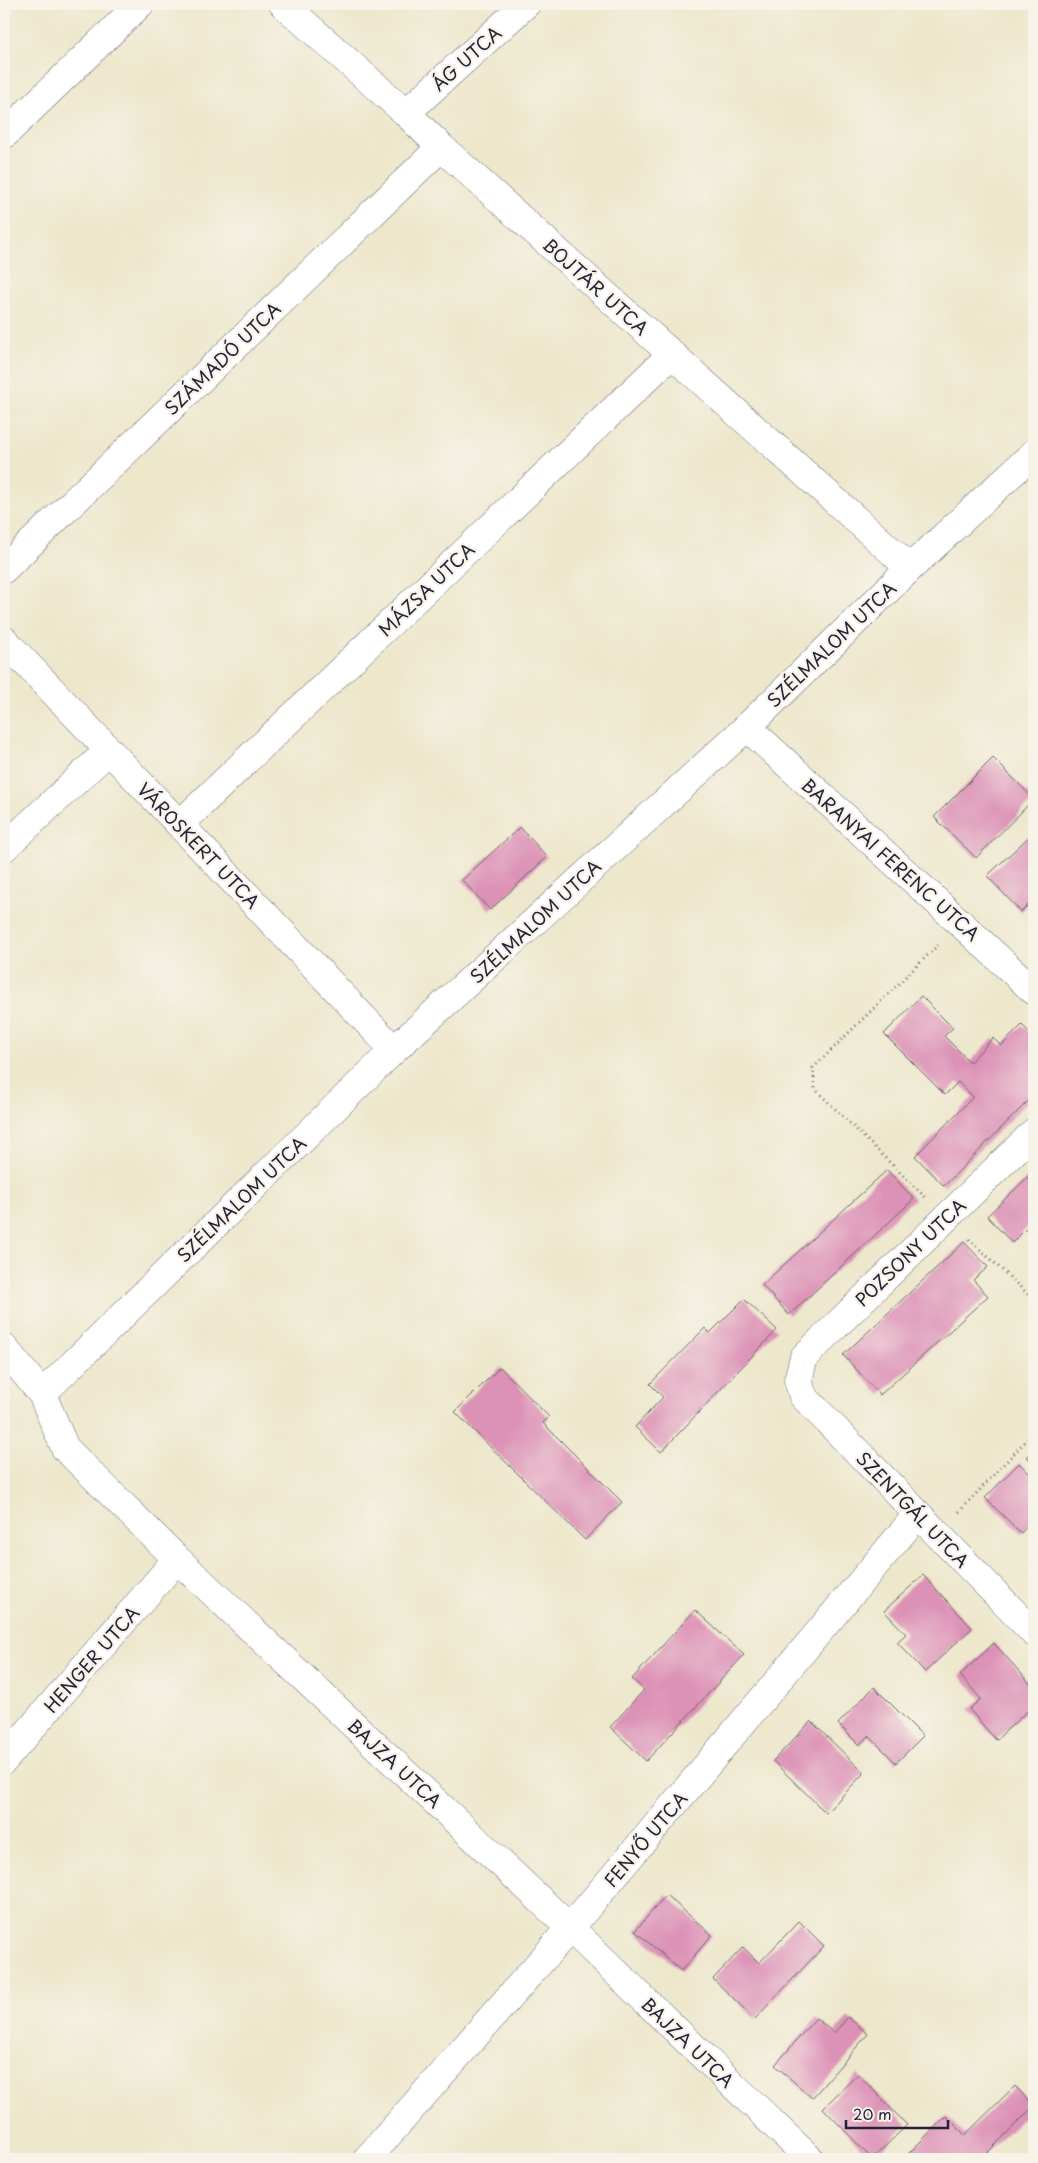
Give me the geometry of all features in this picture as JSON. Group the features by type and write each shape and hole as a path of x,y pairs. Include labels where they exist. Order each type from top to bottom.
{"street":[{"path":"4,134 140,4"},
{"name":"BOJTÁR UTCA","path":"282,4 406,112 441,147 910,568"},
{"name":"ÁG UTCA","path":"406,112 526,4"},
{"name":"SZÁMADÓ UTCA","path":"4,569 441,147"},
{"name":"MÁZSA UTCA","path":"180,824 672,354"},
{"name":"SZÉLMALOM UTCA","path":"42,1394 394,1050 747,727 910,568 1034,453"},
{"name":"VÁROSKERT UTCA","path":"4,640 394,1050"},
{"name":"BARANYAI FERENC UTCA","path":"747,727 1034,991"},
{"path":"4,848 108,751"},
{"name":"POZSONY UTCA","path":"798,1380 804,1357 1034,1132"},
{"name":"BAJZA UTCA","path":"4,1348 42,1394 65,1448 177,1558 570,1928 810,2159"},
{"name":"SZENTGÁL UTCA","path":"798,1380 803,1396 1034,1633"},
{"name":"FENYŐ UTCA","path":"367,2159 570,1928 918,1514"},
{"name":"HENGER UTCA","path":"4,1760 177,1558"}],"path":[{"path":"961,922 812,1068 815,1089 945,1217 1034,1300"},
{"path":"938,1535 1034,1432"}],"building":[{"path":"993,758 1034,799 976,858 934,817"},
{"path":"520,827 547,857 490,910 462,880"},
{"path":"1034,832 1034,899 1021,912 987,876"},
{"path":"921,996 953,1028 944,1036 970,1062 993,1038 1001,1046 1022,1025 1034,1037 1034,1095 944,1186 915,1156 973,1097 958,1082 945,1095 884,1034"},
{"path":"887,1170 914,1199 789,1315 762,1285"},
{"path":"1034,1171 1034,1221 1012,1243 987,1216"},
{"path":"964,1242 988,1267 973,1280 988,1296 880,1395 843,1355"},
{"path":"744,1299 777,1330 661,1452 635,1427 663,1397 650,1384 705,1328 710,1333"},
{"path":"500,1367 549,1417 543,1423 622,1502 585,1540 455,1412"},
{"path":"1034,1450 1034,1464 1027,1457"},
{"path":"1019,1463 1034,1478 1034,1519 1021,1533 985,1498"},
{"path":"923,1575 972,1628 925,1672 897,1642 906,1634 884,1611"},
{"path":"695,1610 744,1655 646,1761 610,1727 644,1690 632,1679"},
{"path":"994,1643 1034,1688 1034,1705 996,1740 969,1709 981,1699 960,1675"},
{"path":"874,1687 923,1736 896,1763 869,1736 859,1745 838,1724"},
{"path":"811,1721 864,1773 826,1813 773,1761"},
{"path":"1034,1739 1034,1754 1027,1747"},
{"path":"666,1895 712,1935 681,1971 635,1931"},
{"path":"799,1921 824,1946 755,2019 713,1979 743,1947 759,1963"},
{"path":"848,2017 868,2034 812,2098 775,2065 816,2018 834,2033"},
{"path":"858,2074 907,2125 872,2159 823,2108"},
{"path":"1015,2086 1034,2106 981,2159 910,2159 907,2155 946,2116 965,2135"}]}
